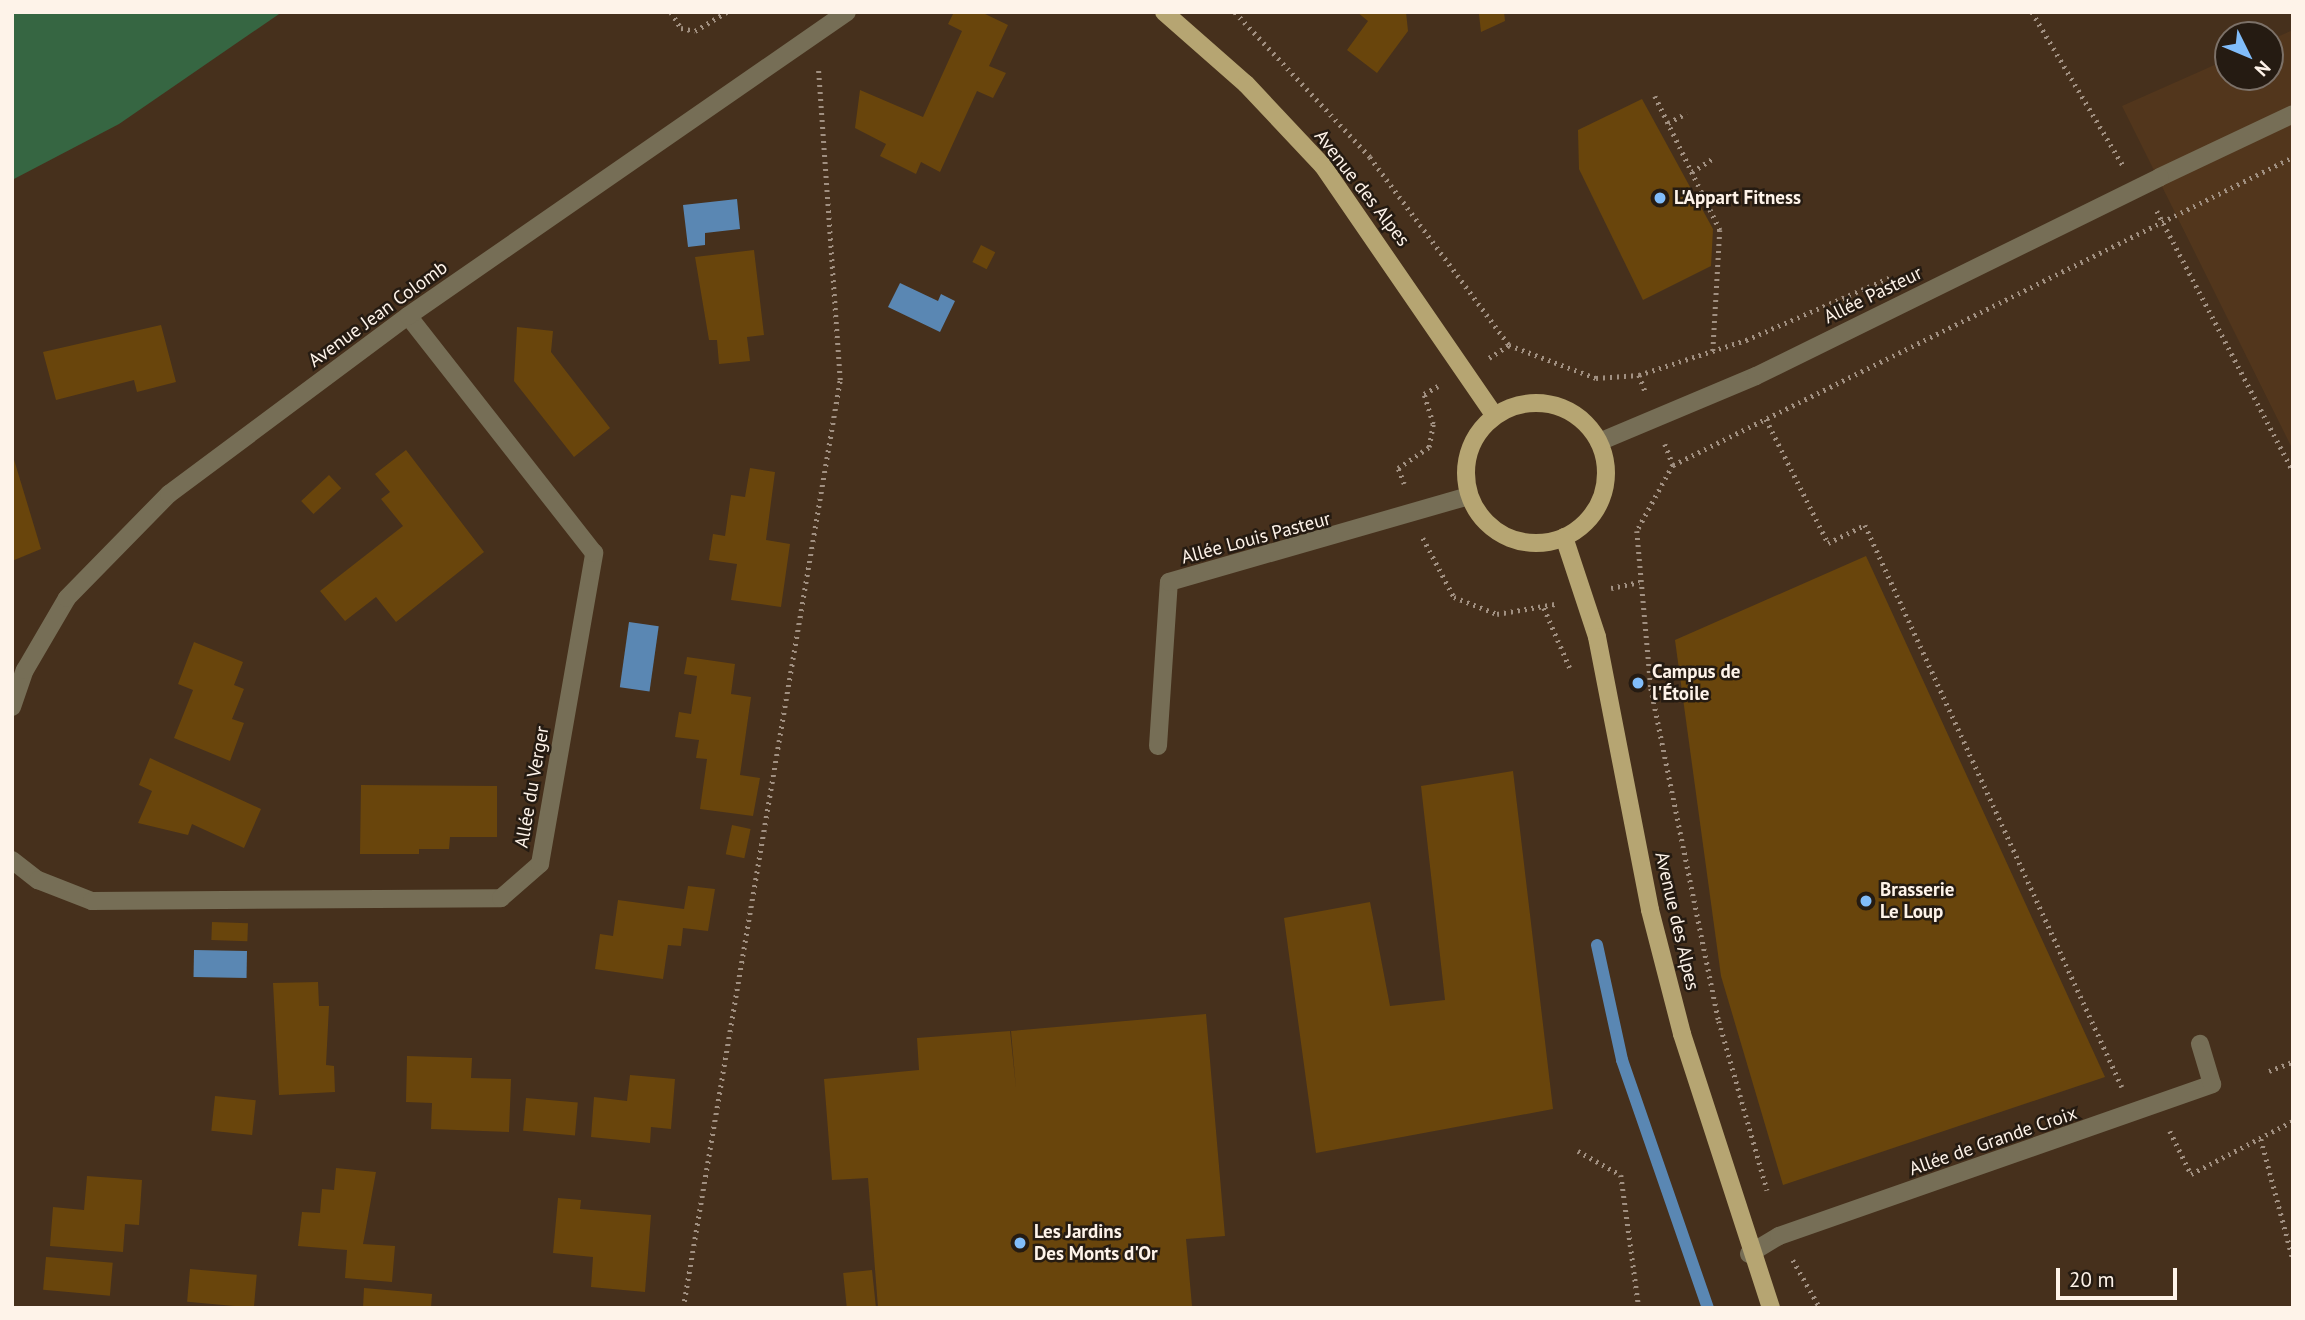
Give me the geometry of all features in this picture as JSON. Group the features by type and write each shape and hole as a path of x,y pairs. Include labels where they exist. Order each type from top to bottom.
{"main road":[{"name":"Avenue des Alpes","path":"1164,12 1246,84 1323,166 1495,416"},
{"path":"1517,406 1565,409 1599,442 1605,486 1597,508 1564,537 1546,543 1508,538 1478,513 1469,496 1467,461 1495,416 1517,406"},
{"name":"Avenue des Alpes","path":"1564,537 1597,637 1650,910 1682,1034 1749,1254 1771,1308"}],"street":[{"name":"Avenue Jean Colomb","path":"12,706 19,666 67,598 169,494 408,316 816,35 841,15"},
{"name":"Allée Pasteur","path":"1599,442 1756,376 2293,114"},
{"name":"Allée du Verger","path":"12,860 37,880 92,901 501,898 540,864 594,553 408,316"},
{"name":"Allée Louis Pasteur","path":"1158,746 1169,582 1469,496"},
{"name":"Allée de Grande Croix","path":"1749,1254 1779,1236 2160,1107 2212,1084 2200,1044"}],"path":[{"path":"671,12 681,28 695,31 727,12"},
{"path":"1235,12 1370,157 1508,345"},
{"path":"2032,12 2107,144 2162,220 2293,471"},
{"path":"683,1308 840,380 816,35"},
{"path":"1655,96 1720,230 1713,351"},
{"path":"1668,123 1687,113"},
{"path":"1673,465 2293,157"},
{"path":"1692,172 1712,159"},
{"path":"1639,375 1713,351 1841,295"},
{"path":"1766,419 1828,543 1866,525 2123,1089 2149,1079 2191,1174 2293,1121"},
{"path":"1639,582 1651,688 1691,895 1779,1236 1820,1308"},
{"path":"2269,1071 2293,1062"},
{"path":"2261,1139 2293,1259"},
{"path":"1578,1152 1621,1175 1639,1308"}],"shaded area":[{"path":"2293,30 2293,450 2122,106 2214,65 2214,91 2284,91 2284,34"}],"green space":[{"path":"12,12 282,12 119,124 12,180"}],"water":[{"path":"737,199 740,229 705,233 705,245 688,247 683,205"},
{"path":"900,283 938,301 941,294 955,301 940,332 888,307"},
{"path":"629,622 659,626 650,692 620,687"},
{"path":"194,950 247,951 247,978 194,977"}],"building":[{"path":"954,12 981,12 1008,25 989,66 1006,73 993,98 977,91 940,172 921,162 916,174 880,156 886,144 855,128 860,90 923,117 962,31 948,24"},
{"path":"1357,12 1406,12 1408,31 1377,73 1347,50 1368,21"},
{"path":"1504,12 1505,21 1481,32 1479,14"},
{"path":"1642,99 1713,229 1711,266 1643,300 1579,169 1578,130"},
{"path":"981,245 995,252 987,269 972,262"},
{"path":"754,250 764,335 747,337 750,361 719,364 717,340 709,340 695,257"},
{"path":"161,325 176,382 137,392 134,380 56,400 43,352"},
{"path":"517,327 553,331 551,352 610,428 574,457 514,381"},
{"path":"406,450 484,552 396,622 376,597 345,621 320,591 403,526 381,499 390,492 375,474"},
{"path":"12,453 41,549 12,561"},
{"path":"750,468 775,472 766,540 790,544 781,607 731,600 737,564 709,560 713,534 725,536 731,495 745,497"},
{"path":"329,475 341,488 313,514 301,501"},
{"name":"Brasserie Le Loup","path":"1866,556 2105,1077 1783,1185 1721,976 1675,640"},
{"path":"194,642 243,662 234,685 244,689 232,719 244,723 230,761 174,738 193,690 178,684"},
{"path":"687,657 735,664 731,694 751,697 740,775 760,778 753,816 700,809 707,759 696,758 699,740 675,737 679,712 691,714 697,676 684,674"},
{"path":"150,758 261,809 244,848 192,824 188,835 138,823 152,791 139,785"},
{"path":"1513,771 1553,1109 1316,1153 1284,918 1370,902 1390,1006 1445,1000 1421,786"},
{"path":"361,785 497,786 497,837 450,837 449,849 419,849 419,854 360,854"},
{"path":"732,825 751,829 744,858 726,854"},
{"path":"688,886 715,889 708,931 683,928 681,946 668,945 663,979 595,969 600,934 613,936 618,900 684,909"},
{"path":"212,922 248,923 247,941 211,940"},
{"path":"318,982 319,1006 329,1006 326,1065 334,1066 335,1092 279,1095 273,983"},
{"path":"1206,1014 1225,1236 1186,1239 1192,1306 878,1308 868,1178 832,1180 824,1079 919,1070 917,1038 1010,1031 1016,1088 1011,1031"},
{"path":"407,1056 472,1058 471,1078 511,1079 509,1132 431,1129 432,1103 406,1102"},
{"path":"630,1075 675,1079 671,1129 651,1127 650,1143 591,1137 594,1097 627,1101"},
{"path":"215,1096 256,1100 252,1135 211,1131"},
{"path":"526,1098 578,1103 575,1135 523,1131"},
{"path":"336,1168 376,1172 363,1244 395,1246 392,1282 345,1278 347,1250 298,1246 302,1212 320,1213 322,1189 334,1190"},
{"path":"87,1176 142,1180 139,1225 125,1224 123,1252 50,1246 53,1207 84,1210"},
{"path":"558,1198 581,1200 580,1209 651,1215 645,1292 591,1287 593,1257 553,1253"},
{"path":"46,1257 113,1263 110,1296 43,1290"},
{"path":"190,1269 257,1275 254,1308 187,1302"},
{"path":"872,1270 876,1308 847,1308 843,1273"},
{"path":"364,1288 432,1294 431,1308 363,1308"}],"waterway":[{"path":"1597,945 1622,1060 1708,1308"}],"place":[{"name":"L'Appart Fitness","path":"1660,198"},
{"name":"Campus de l'Étoile","path":"1638,683"},
{"name":"Brasserie Le Loup","path":"1866,901"},
{"name":"Les Jardins Des Monts d'Or","path":"1020,1243"}]}
